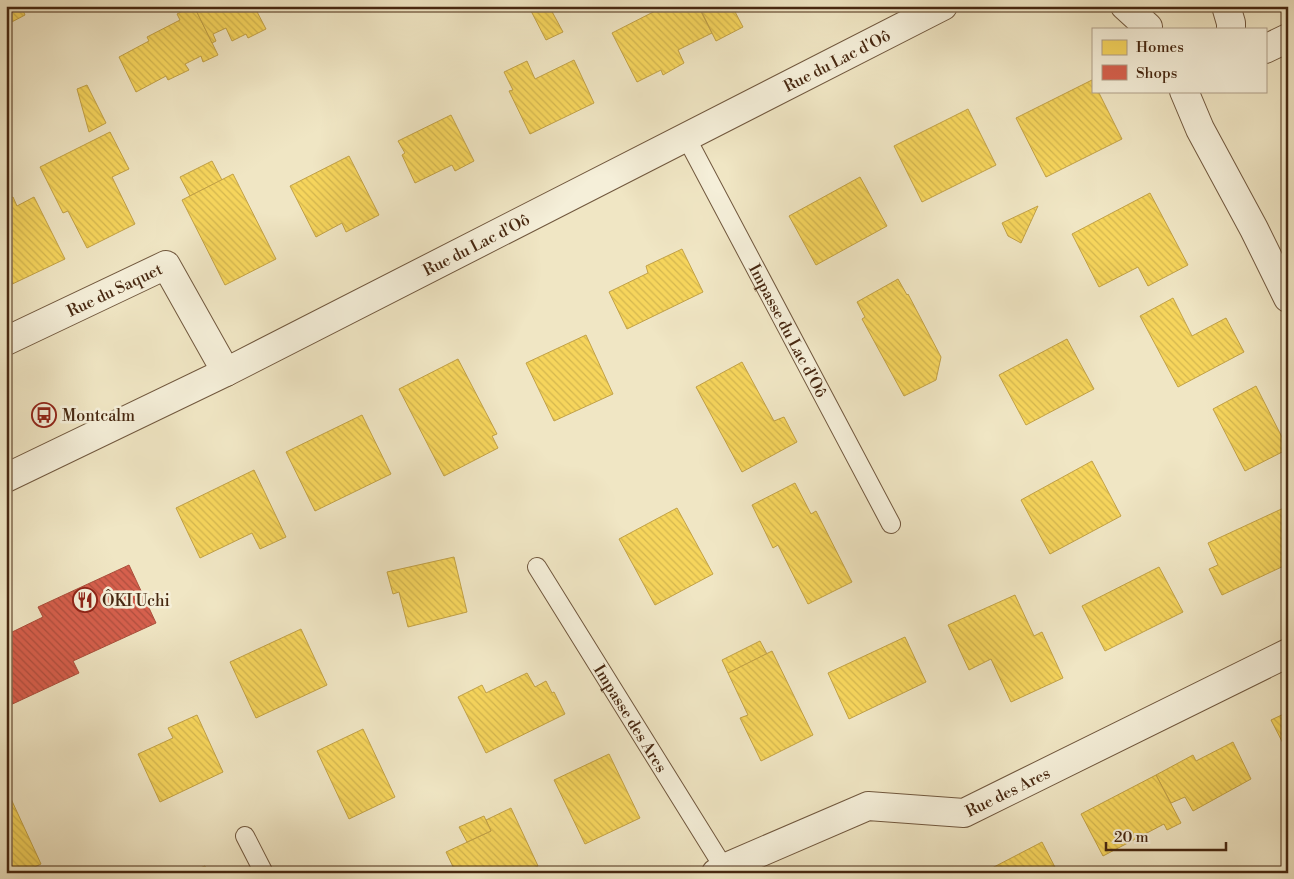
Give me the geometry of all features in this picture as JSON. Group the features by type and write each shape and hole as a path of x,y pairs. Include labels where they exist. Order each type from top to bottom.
{"street":[{"name":"Rue du Lac d'Oô","path":"6,478 226,372 943,6"},
{"path":"1125,6 1150,21"},
{"path":"1226,6 1231,23 1230,28"},
{"path":"1266,49 1288,38"},
{"path":"1184,92 1200,129 1254,229 1288,298"},
{"path":"1200,129 1204,92"},
{"name":"Rue du Saquet","path":"6,341 166,266 226,372"},
{"name":"Rue des Ares","path":"720,870 868,806 964,813 1288,653"}],"lane":[{"name":"Impasse du Lac d'Oô","path":"686,137 891,524"},
{"name":"Impasse des Ares","path":"537,567 720,870"},
{"path":"245,836 264,873"}],"building: Homes":[{"path":"6,6 21,6 25,15 6,25"},
{"path":"194,6 218,55 203,62 201,56 185,64 189,70 168,80 166,76 136,92 119,57 149,41 147,37 180,20 177,14"},
{"path":"194,6 254,6 266,29 248,38 246,34 232,41 226,28 213,34 216,41 212,43"},
{"path":"535,6 549,6 563,32 546,40 530,9"},
{"path":"665,6 698,6 712,33 678,50 684,63 663,75 661,70 637,82 612,33"},
{"path":"699,6 732,6 743,27 716,41"},
{"path":"574,60 594,103 530,134 509,91 513,90 504,72 527,61 535,79"},
{"path":"1092,80 1092,92 1098,92 1122,139 1046,177 1016,118"},
{"path":"87,85 106,123 89,132 77,89"},
{"path":"968,109 996,165 922,202 894,146"},
{"path":"451,115 474,161 455,171 452,165 415,183 402,155 405,153 398,141"},
{"path":"110,132 129,169 112,177 135,224 87,248 68,211 63,213 40,167"},
{"path":"349,156 379,215 346,232 342,223 316,237 290,186"},
{"path":"212,161 222,180 190,196 180,177"},
{"path":"233,174 276,259 225,285 182,200"},
{"path":"860,177 887,226 816,265 789,216"},
{"path":"1150,193 1188,265 1148,286 1138,267 1099,287 1072,234"},
{"path":"13,197 17,206 34,197 65,259 6,287 6,200"},
{"path":"1038,206 1021,243 1008,236 1002,223"},
{"path":"682,249 703,292 627,329 609,292 648,273 646,266"},
{"path":"898,279 908,294 941,357 936,380 904,396 862,319 865,317 857,302"},
{"path":"1173,298 1192,336 1226,318 1244,352 1178,387 1140,316"},
{"path":"586,335 613,394 554,421 526,363"},
{"path":"1067,339 1094,389 1026,425 999,375"},
{"path":"458,359 497,434 492,436 498,448 444,476 399,389"},
{"path":"742,362 774,421 784,417 797,442 742,472 696,387"},
{"path":"1256,386 1288,449 1245,471 1213,409"},
{"path":"362,415 391,474 315,511 286,452"},
{"path":"1092,461 1121,516 1050,554 1021,500"},
{"path":"254,470 286,537 260,549 252,533 200,558 176,508"},
{"path":"795,483 811,514 816,511 852,582 808,604 778,545 773,548 752,505"},
{"path":"1288,506 1288,564 1222,595 1209,569 1218,565 1208,543"},
{"path":"677,508 713,574 655,605 619,539"},
{"path":"454,557 467,612 408,627 399,592 393,594 387,572"},
{"path":"1159,567 1183,612 1105,651 1082,606"},
{"path":"1015,595 1034,636 1042,632 1063,678 1011,702 991,659 969,670 948,625"},
{"path":"301,629 327,685 256,718 230,662"},
{"path":"905,637 926,682 849,719 828,673"},
{"path":"760,641 767,654 728,673 722,660"},
{"path":"772,651 813,735 761,761 740,718 748,715 728,673"},
{"path":"527,673 535,687 546,681 565,714 486,753 458,697 482,685 486,693"},
{"path":"1288,712 1288,753 1271,720"},
{"path":"197,715 223,772 160,802 138,754 173,738 168,728"},
{"path":"363,729 395,797 349,819 317,751"},
{"path":"1233,742 1251,779 1193,811 1185,797 1171,803 1156,775 1193,755 1196,761"},
{"path":"609,754 640,818 585,844 554,780"},
{"path":"1156,775 1181,823 1167,830 1164,824 1103,856 1081,814"},
{"path":"6,788 41,864 22,873 6,873"},
{"path":"511,808 538,866 525,873 456,873 446,852 491,831 486,820"},
{"path":"484,816 491,831 467,842 459,827"},
{"path":"1042,842 1058,873 994,873 992,868"},
{"path":"205,866 208,873 188,873"}],"building: Shops":[{"path":"129,565 156,623 73,661 79,673 6,707 6,635 43,617 38,607"}],"place":[{"name":"Montcalm","path":"44,415"},
{"name":"ÔKI Uchi","path":"85,600"}]}
